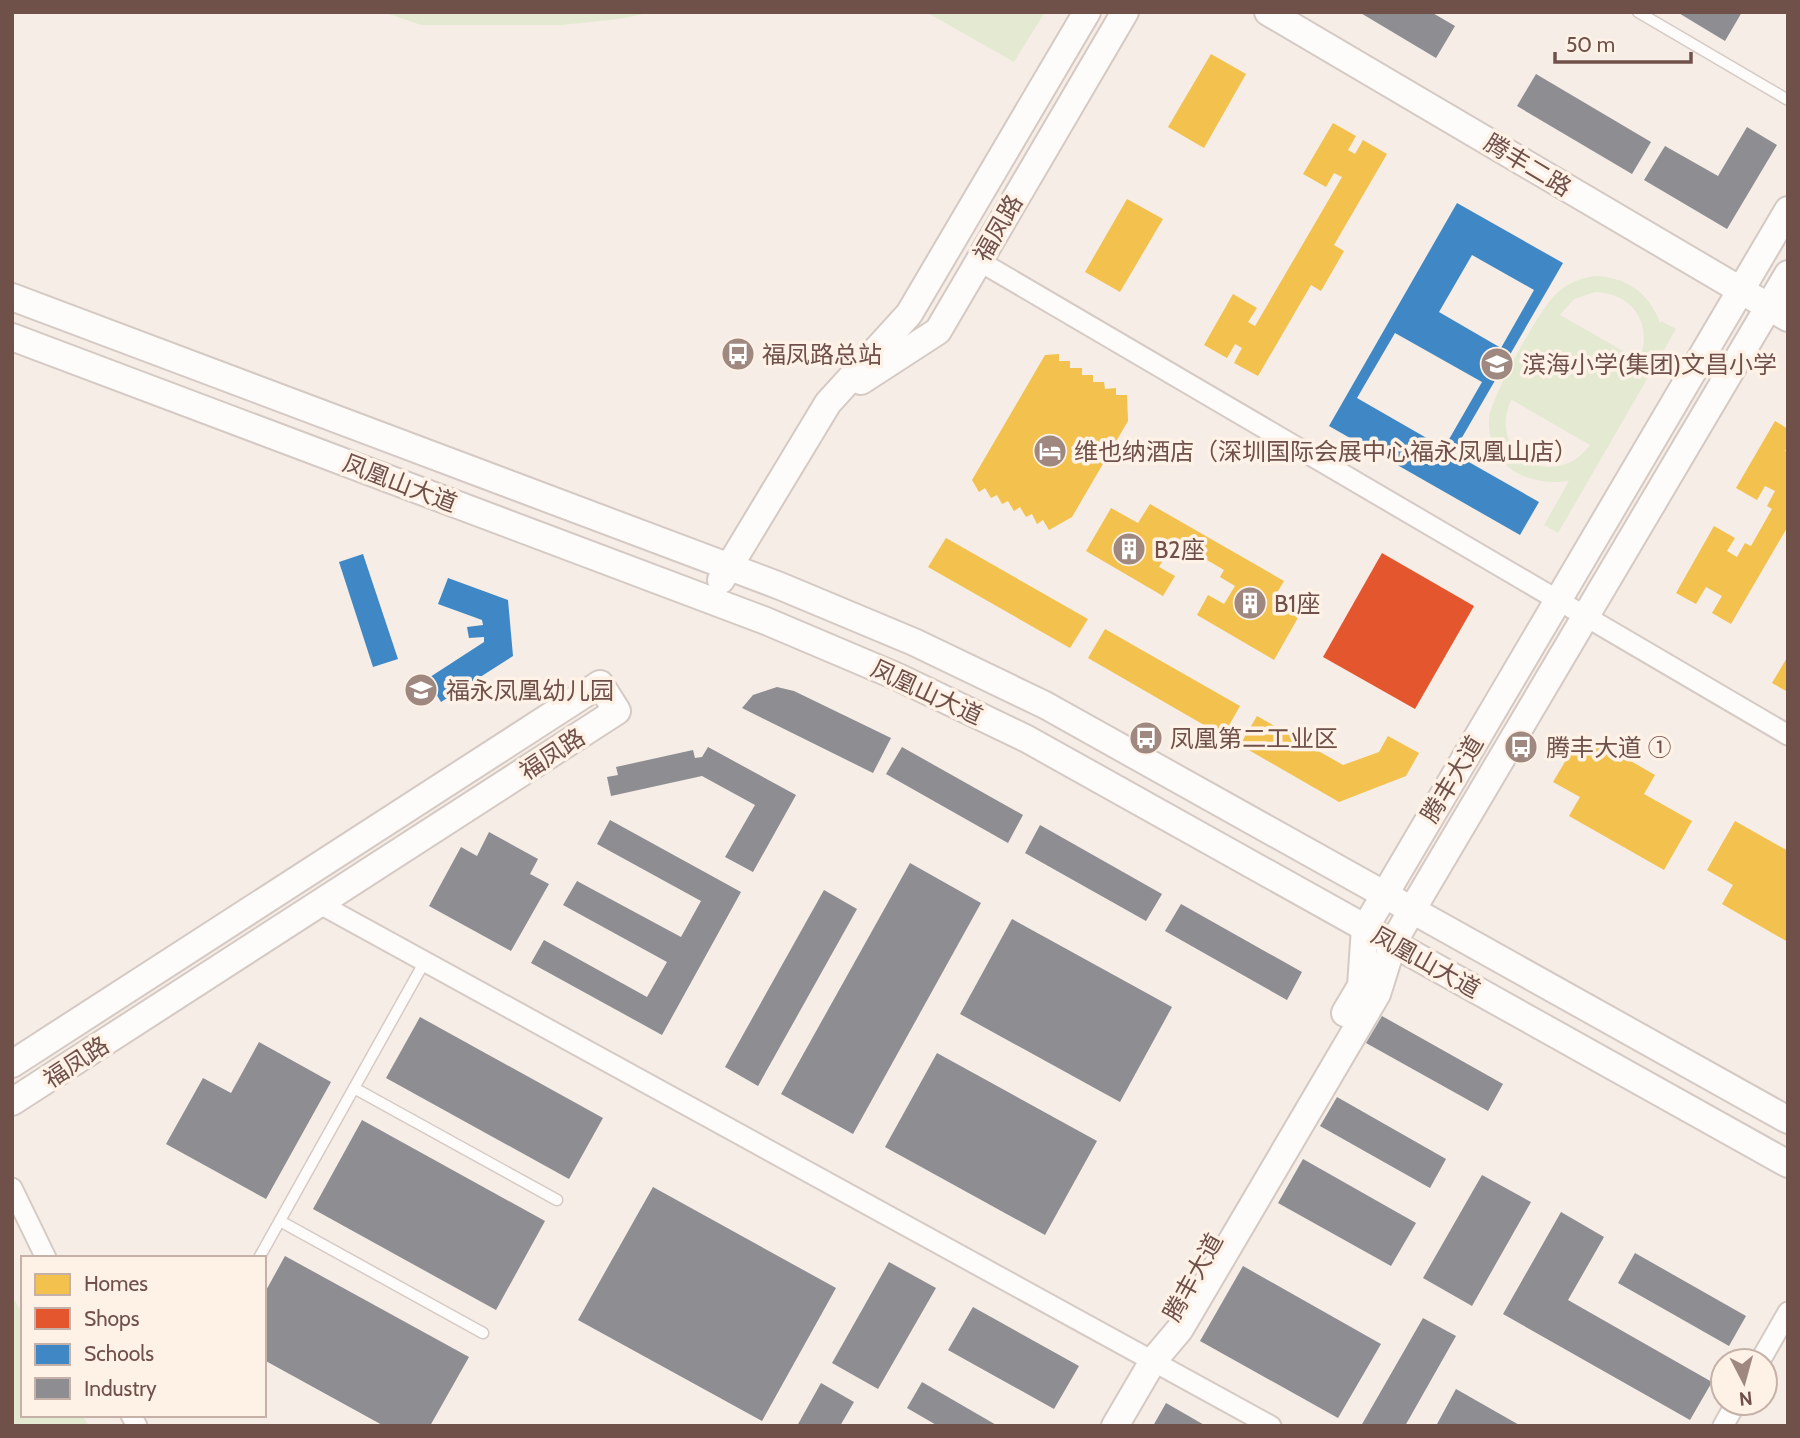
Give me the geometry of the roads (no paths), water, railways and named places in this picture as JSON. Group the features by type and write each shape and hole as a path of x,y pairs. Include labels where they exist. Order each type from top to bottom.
{"main road":[{"name":"福凤路","path":"709,600 828,402 909,314 1087,12"},
{"name":"福凤路","path":"828,402 938,331 1125,12"},
{"name":"腾丰二路","path":"1268,12 1778,313"},
{"name":"腾丰大道","path":"1153,1361 1167,1320 1361,986 1364,928 1788,210"},
{"name":"腾丰大道","path":"1115,1426 1153,1361 1180,1329 1377,994 1393,943 1586,616 1778,313 1788,274"},
{"name":"凤凰山大道","path":"12,297 729,566 914,642 1045,705 1788,1120"},
{"name":"凤凰山大道","path":"12,337 709,600 898,677 1027,739 1788,1164"},
{"name":"福凤路","path":"12,1064 600,684 617,712 12,1102"}],"street":[{"path":"978,261 1788,735"},
{"path":"320,904 1272,1426"},
{"path":"12,1188 45,1256"},
{"path":"1768,1347 1788,1312"}],"lane":[{"path":"1638,12 1788,100"},
{"path":"260,1256 425,961"},
{"path":"354,1088 557,1200"},
{"path":"280,1221 483,1333"}],"place":[{"name":"福凤路总站","path":"738,354"},
{"name":"滨海小学(集团)文昌小学","path":"1497,364"},
{"name":"维也纳酒店（深圳国际会展中心福永凤凰山店）","path":"1050,451"},
{"name":"B2座","path":"1129,549"},
{"name":"B1座","path":"1250,603"},
{"name":"福永凤凰幼儿园","path":"421,690"},
{"name":"凤凰第二工业区","path":"1146,738"},
{"name":"腾丰大道 ①","path":"1521,747"}]}
